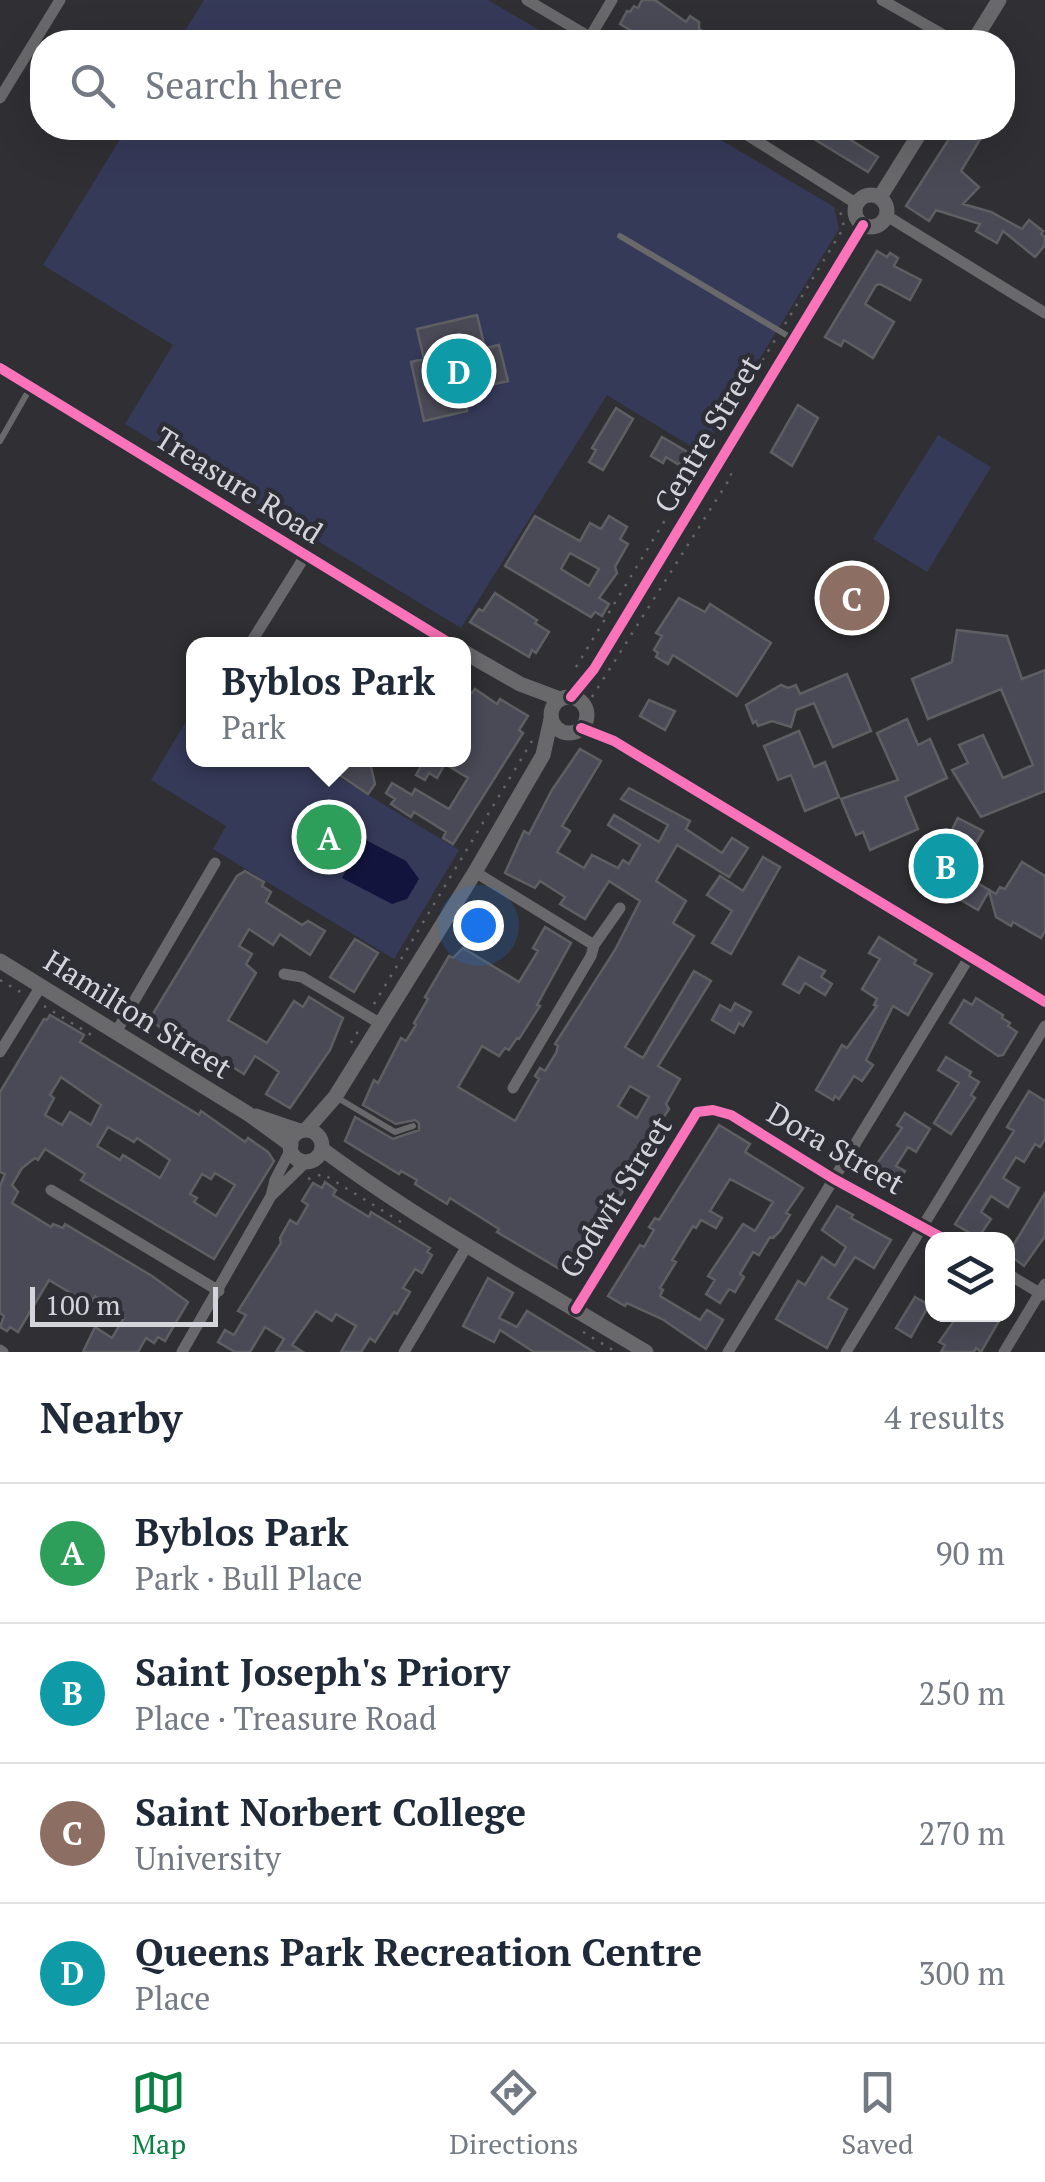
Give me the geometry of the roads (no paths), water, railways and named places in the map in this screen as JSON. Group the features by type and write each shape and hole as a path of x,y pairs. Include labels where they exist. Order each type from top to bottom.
{"street":[{"path":"42,30 60,0"},
{"path":"527,0 577,30"},
{"path":"598,30 612,0"},
{"path":"882,0 935,30"},
{"path":"980,30 999,0"},
{"path":"0,98 30,49"},
{"path":"755,140 857,204"},
{"path":"880,197 916,140"},
{"path":"865,196 880,197 887,206 887,216 877,226 863,225 856,217 857,204 865,196"},
{"path":"887,216 1045,312"},
{"name":"Centre Street","path":"182,1352 271,1196 305,1148 374,1020 474,872 863,225"},
{"name":"Treasure Road","path":"0,368 439,637"},
{"path":"254,637 305,556"},
{"path":"471,656 1045,1002"},
{"path":"116,1032 215,864"},
{"path":"474,872 594,945"},
{"path":"512,1088 594,945 620,908"},
{"path":"728,1352 970,956"},
{"name":"Hamilton Street","path":"0,961 37,993 116,1032 366,1182 573,1316 646,1352"},
{"path":"284,974 302,977 374,1020"},
{"path":"0,1052 37,993"},
{"path":"846,1352 1045,1026"},
{"name":"Dora Street","path":"697,1112 713,1110 731,1116 834,1179 932,1232"},
{"name":"Godwit Street","path":"573,1316 697,1112"},
{"name":"Centre Street","path":"271,1196 275,1180 305,1148"},
{"path":"51,1190 219,1291"},
{"path":"404,1352 467,1246"},
{"path":"1004,1352 1043,1291 1015,1277"}],"lane":[{"path":"620,236 794,340"},
{"path":"0,441 2,430 31,386"},
{"path":"332,1100 395,1132 413,1126"}],"place":[{"name":"Queens Park Recreation Centre","path":"459,371"},
{"name":"Saint Norbert College","path":"852,598"},
{"name":"Byblos Park","path":"329,837"},
{"name":"Saint Joseph's Priory","path":"946,866"}]}
